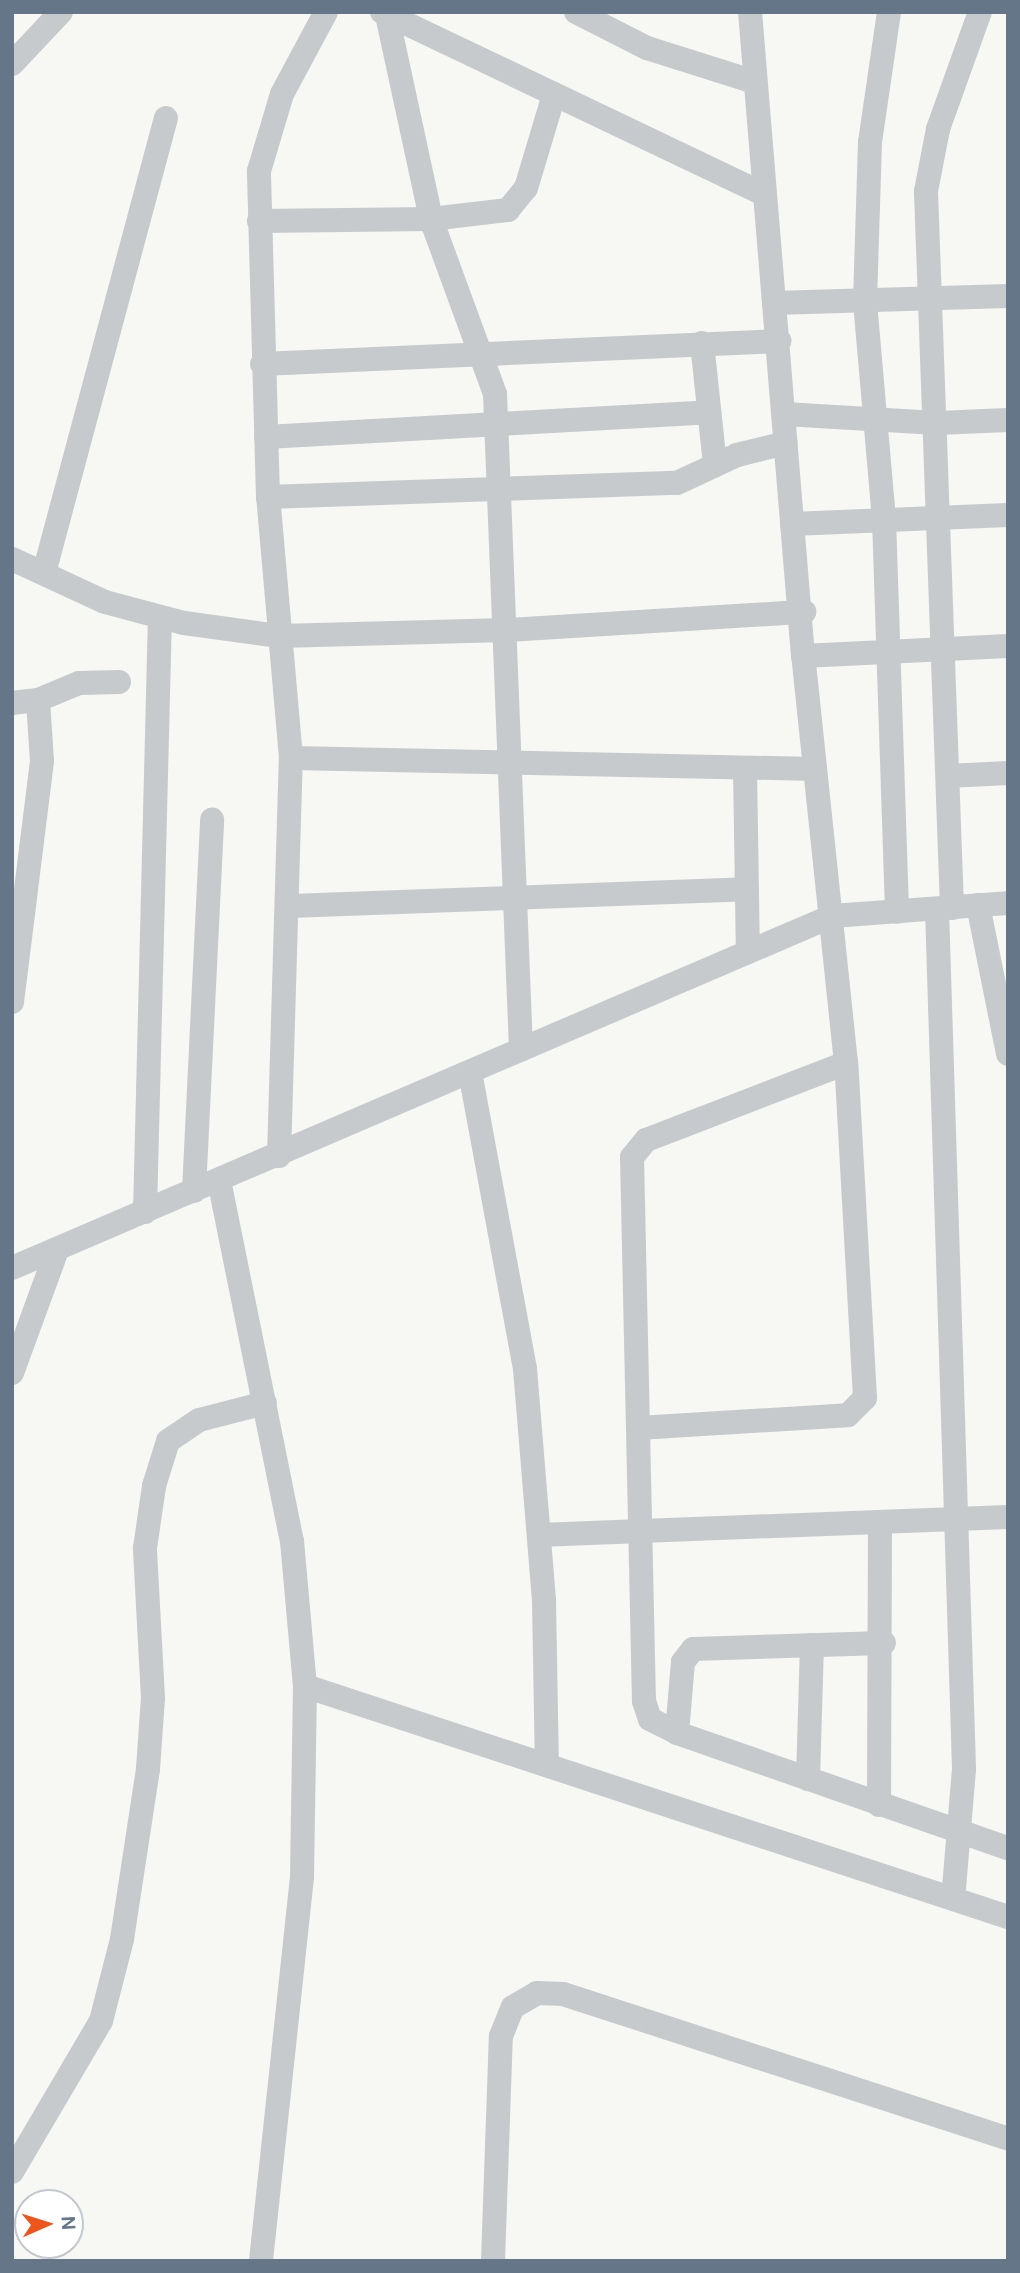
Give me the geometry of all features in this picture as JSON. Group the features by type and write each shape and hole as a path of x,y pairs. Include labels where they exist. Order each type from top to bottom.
{"street":[{"path":"12,64 61,12"},
{"path":"279,1156 290,906 291,758 268,497 259,221 265,138 326,12"},
{"path":"576,12 648,48 755,82"},
{"path":"638,1429 848,1415 860,1409 866,1384 846,1063 803,656 804,612 792,524 750,12"},
{"path":"890,12 870,142 864,302 884,519 886,652 897,912"},
{"path":"953,1899 961,1833 964,1769 944,908 948,776 937,516 937,423 928,302 926,191 938,129 980,12"},
{"path":"384,13 553,98 763,194"},
{"path":"384,13 431,219 480,353 491,372 508,630 521,1049"},
{"path":"259,221 431,219 496,214 520,201 553,98"},
{"path":"44,573 166,118"},
{"path":"774,303 928,302 1008,296"},
{"path":"262,364 779,341"},
{"path":"702,343 715,465"},
{"path":"266,437 495,421 709,412"},
{"path":"784,414 937,423 1008,420"},
{"path":"268,497 677,483 715,465 786,443"},
{"path":"792,524 937,516 1008,516"},
{"path":"12,559 106,602 160,617 279,636 508,630 804,612"},
{"path":"145,1212 160,617"},
{"path":"803,656 1008,646"},
{"path":"12,703 38,700 79,682 119,682"},
{"path":"12,1002 43,761 38,700"},
{"path":"291,758 815,769"},
{"path":"745,768 748,952"},
{"path":"948,776 1008,773"},
{"path":"194,1191 212,819"},
{"path":"290,906 747,889"},
{"path":"12,1268 279,1156 832,916 1008,903"},
{"path":"978,905 1008,1054"},
{"path":"846,1063 646,1140 632,1157 638,1532 644,1701 650,1718 677,1733 1008,1848"},
{"path":"470,1072 525,1369 539,1535 547,1764"},
{"path":"219,1180 292,1541 305,1686 302,1877 261,2261"},
{"path":"12,1373 57,1250"},
{"path":"12,2172 101,2021 122,1939 151,1722 145,1548 154,1486 168,1441 199,1420 265,1403"},
{"path":"539,1535 1008,1517"},
{"path":"879,1805 884,1643 880,1522"},
{"path":"677,1733 683,1662 693,1649 884,1643"},
{"path":"808,1779 812,1645"},
{"path":"305,1686 1008,1917"},
{"path":"493,2261 501,2036 513,2007 537,1993 564,1994 1008,2139"}]}
